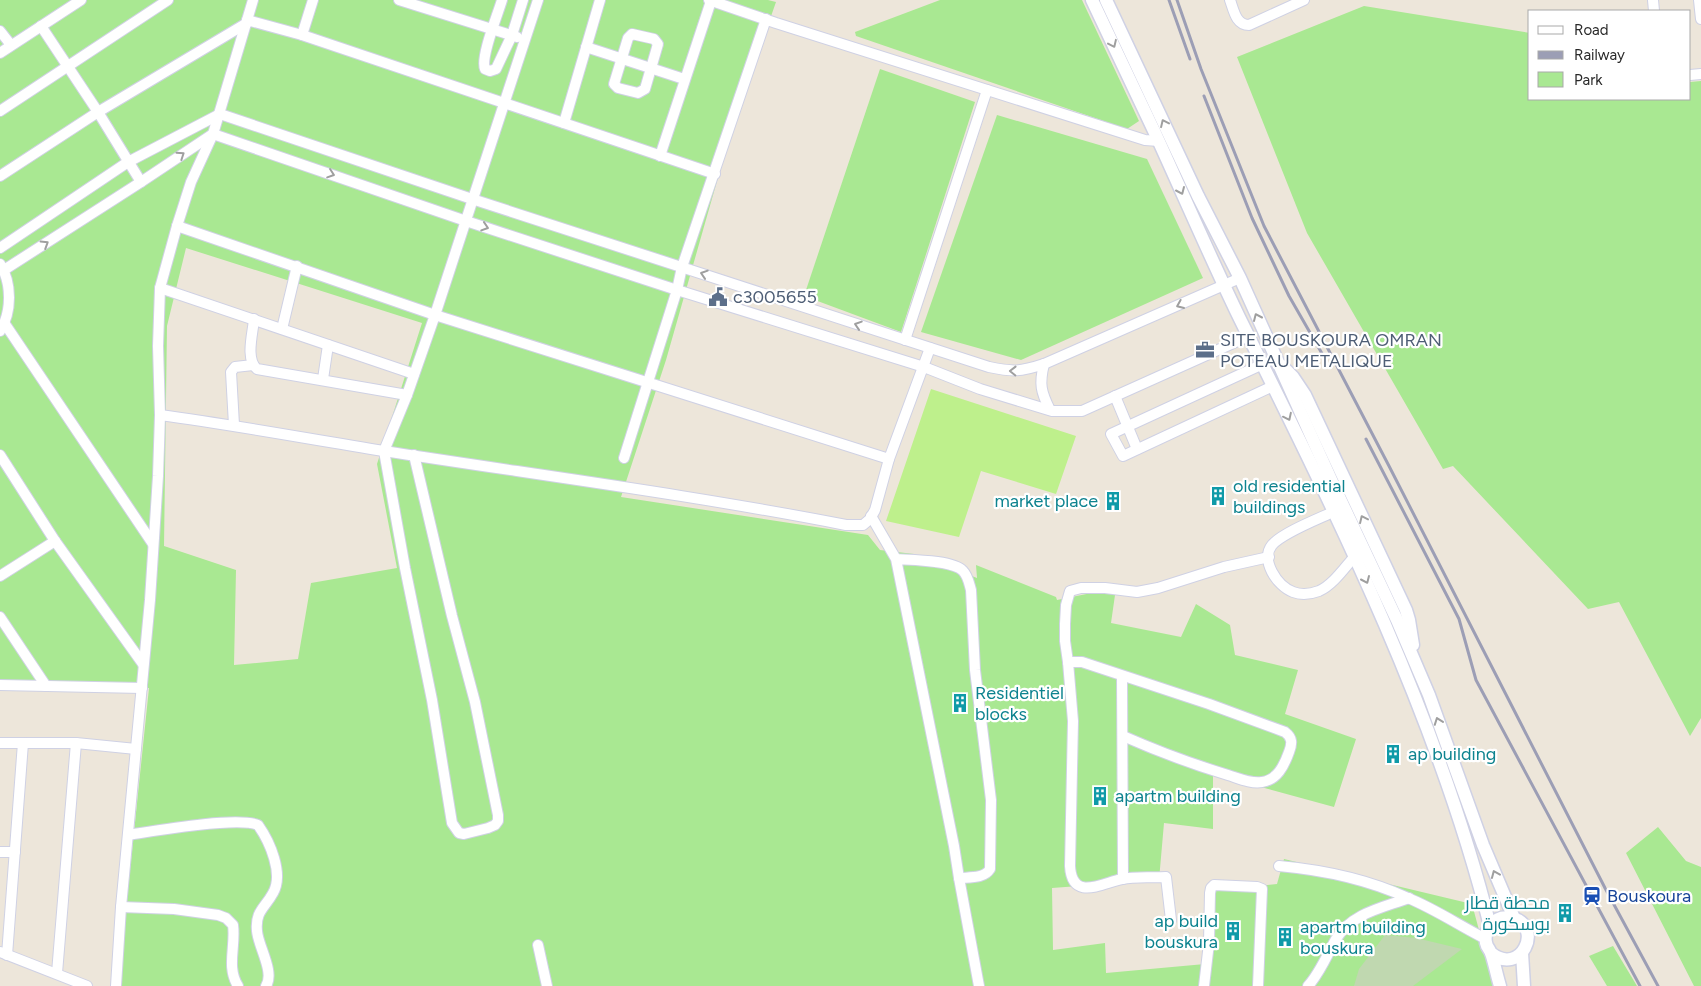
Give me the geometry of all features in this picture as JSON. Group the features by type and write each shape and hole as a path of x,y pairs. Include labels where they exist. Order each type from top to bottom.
{"street":[{"path":"0,53 81,0"},
{"path":"0,111 168,0"},
{"path":"116,986 121,907 150,600 158,476 160,415 158,321 160,288 191,182 220,114 253,0"},
{"path":"302,35 313,0"},
{"path":"398,0 525,39"},
{"path":"502,0 492,29 484,62 485,70 496,69 512,35 523,0"},
{"path":"414,455 452,616 475,702 498,815 498,821 495,826 464,834 459,833 454,828 451,818 432,700 404,568 384,451 407,394 435,315 538,0"},
{"path":"564,122 600,0"},
{"path":"660,156 710,0 1145,140 1159,142"},
{"path":"1092,0 1380,611 1472,856 1490,926 1486,939 1487,946 1491,952 1500,986"},
{"path":"1106,0 1198,196 1240,278 1277,362 1293,377 1305,395 1406,610 1415,662 1429,695 1483,846 1514,918 1523,925 1528,934 1528,941 1522,953 1524,986"},
{"path":"1230,0 1238,22 1243,25 1249,25 1304,0"},
{"path":"1699,0 1701,19"},
{"path":"624,458 677,290 682,267 766,19"},
{"path":"0,176 98,112 247,22 302,35 715,174"},
{"path":"41,26 142,182"},
{"path":"0,31 11,46"},
{"path":"637,34 658,42 651,68 645,89 641,93 634,93 614,86 631,35 637,34"},
{"path":"586,47 684,79"},
{"path":"905,340 987,90"},
{"path":"0,248 128,162 220,114 472,199 989,367 1011,372 1024,371 1044,364 1240,278"},
{"path":"153,544 2,327 10,297 2,267 142,182 213,134"},
{"path":"213,134 466,221 677,290 924,367 980,389 1050,410 1082,411 1249,336"},
{"path":"177,226 435,315 889,459"},
{"path":"282,329 297,266"},
{"path":"160,288 414,374"},
{"path":"254,319 251,358 253,365 260,370 407,394"},
{"path":"323,380 328,344"},
{"path":"160,415 234,425 384,451 615,484 846,525 862,524 871,516 877,503 889,459 930,348"},
{"path":"1044,364 1040,383 1050,410"},
{"path":"1263,364 1111,434 1123,456 1274,386"},
{"path":"234,425 231,372 235,367 253,365"},
{"path":"1115,396 1137,449"},
{"path":"0,455 55,541 143,664"},
{"path":"1333,512 1279,539 1270,548 1271,570 1280,584 1293,592 1302,594 1321,590 1355,556"},
{"path":"871,516 896,559 952,837 979,986"},
{"path":"0,576 55,541"},
{"path":"1171,920 1166,877 1123,878 1101,887 1078,885 1072,878 1070,866 1073,721 1065,641 1066,605 1070,591 1081,588 1105,588 1137,592 1175,583 1224,566 1269,557"},
{"path":"896,559 960,568 967,577 971,590 975,670 991,800 990,869 979,877 959,878"},
{"path":"0,617 46,686"},
{"path":"1068,662 1082,662 1209,704 1286,732 1290,736 1292,743 1284,764 1277,775 1261,782 1247,781 1214,771 1123,736"},
{"path":"1122,676 1123,878"},
{"path":"0,686 142,688"},
{"path":"0,743 76,743 136,749"},
{"path":"23,743 16,852 4,954 87,986"},
{"path":"57,974 76,743"},
{"path":"128,835 226,822 247,822 258,825 268,844 277,878 274,892 259,911 257,922 259,941 268,974 266,986"},
{"path":"0,852 16,852"},
{"path":"1278,866 1331,873 1383,888 1409,898 1486,939"},
{"path":"1204,986 1209,943 1210,893 1214,885 1257,887 1262,889 1258,986"},
{"path":"1308,986 1336,939 1351,922 1362,915 1409,898"},
{"path":"121,907 174,909 218,914 226,918 233,925 232,969 233,978 238,986"},
{"path":"1490,926 1498,919 1514,918"},
{"path":"538,945 547,986"},
{"path":"1491,952 1502,959 1512,959 1522,953"}],"green space":[{"path":"0,0 768,0 776,2 733,125 666,360 621,497 868,535 880,550 914,554 977,578 976,565 1056,597 1057,600 1116,588 1111,623 1181,637 1196,604 1230,625 1235,655 1298,670 1285,714 1356,739 1334,807 1213,774 1213,829 1164,823 1159,880 1052,888 1053,950 1105,943 1106,973 1205,964 1208,892 1277,884 1284,859 1472,904 1494,986 118,986 149,688 0,685","holes":["186,248 422,323 377,464 397,568 311,583 298,659 234,665 236,570 164,546 167,326"]},
{"path":"940,0 1082,0 1139,121 1127,129 856,36 855,32"},
{"path":"1364,6 1528,33 1528,100 1691,100 1691,82 1701,81 1701,718 1690,736 1619,602 1588,609 1453,466 1443,469 1307,233 1237,57"},
{"path":"880,69 975,102 901,332 804,296"},
{"path":"997,115 1147,159 1203,278 1021,360 921,332"},
{"path":"931,389 1076,436 1056,494 981,471 959,537 886,521"},
{"path":"1658,827 1686,861 1701,867 1701,986 1694,986 1626,853"},
{"path":"1385,935 1416,938 1462,949 1413,986 1354,986 1359,969"},
{"path":"1613,946 1637,986 1607,986 1589,956"}],"railway":[{"path":"1169,0 1190,59"},
{"path":"1177,0 1201,69 1264,226 1605,888 1658,986"},
{"path":"1204,96 1252,218 1289,296 1324,357"},
{"path":"1366,439 1459,619 1476,680 1640,986"}],"place":[{"name":"c3005655","path":"718,297"},
{"name":"SITE BOUSKOURA OMRAN POTEAU METALIQUE","path":"1205,350"},
{"name":"old residential buildings","path":"1218,496"},
{"name":"market place","path":"1113,501"},
{"name":"Residentiel blocks","path":"960,703"},
{"name":"ap building","path":"1393,754"},
{"name":"apartm building","path":"1100,796"},
{"name":"Bouskoura","path":"1592,896"},
{"name":"محطة قطار بوسكورة","path":"1565,913"},
{"name":"ap build bouskura","path":"1233,931"},
{"name":"apartm building bouskura","path":"1285,937"}]}
